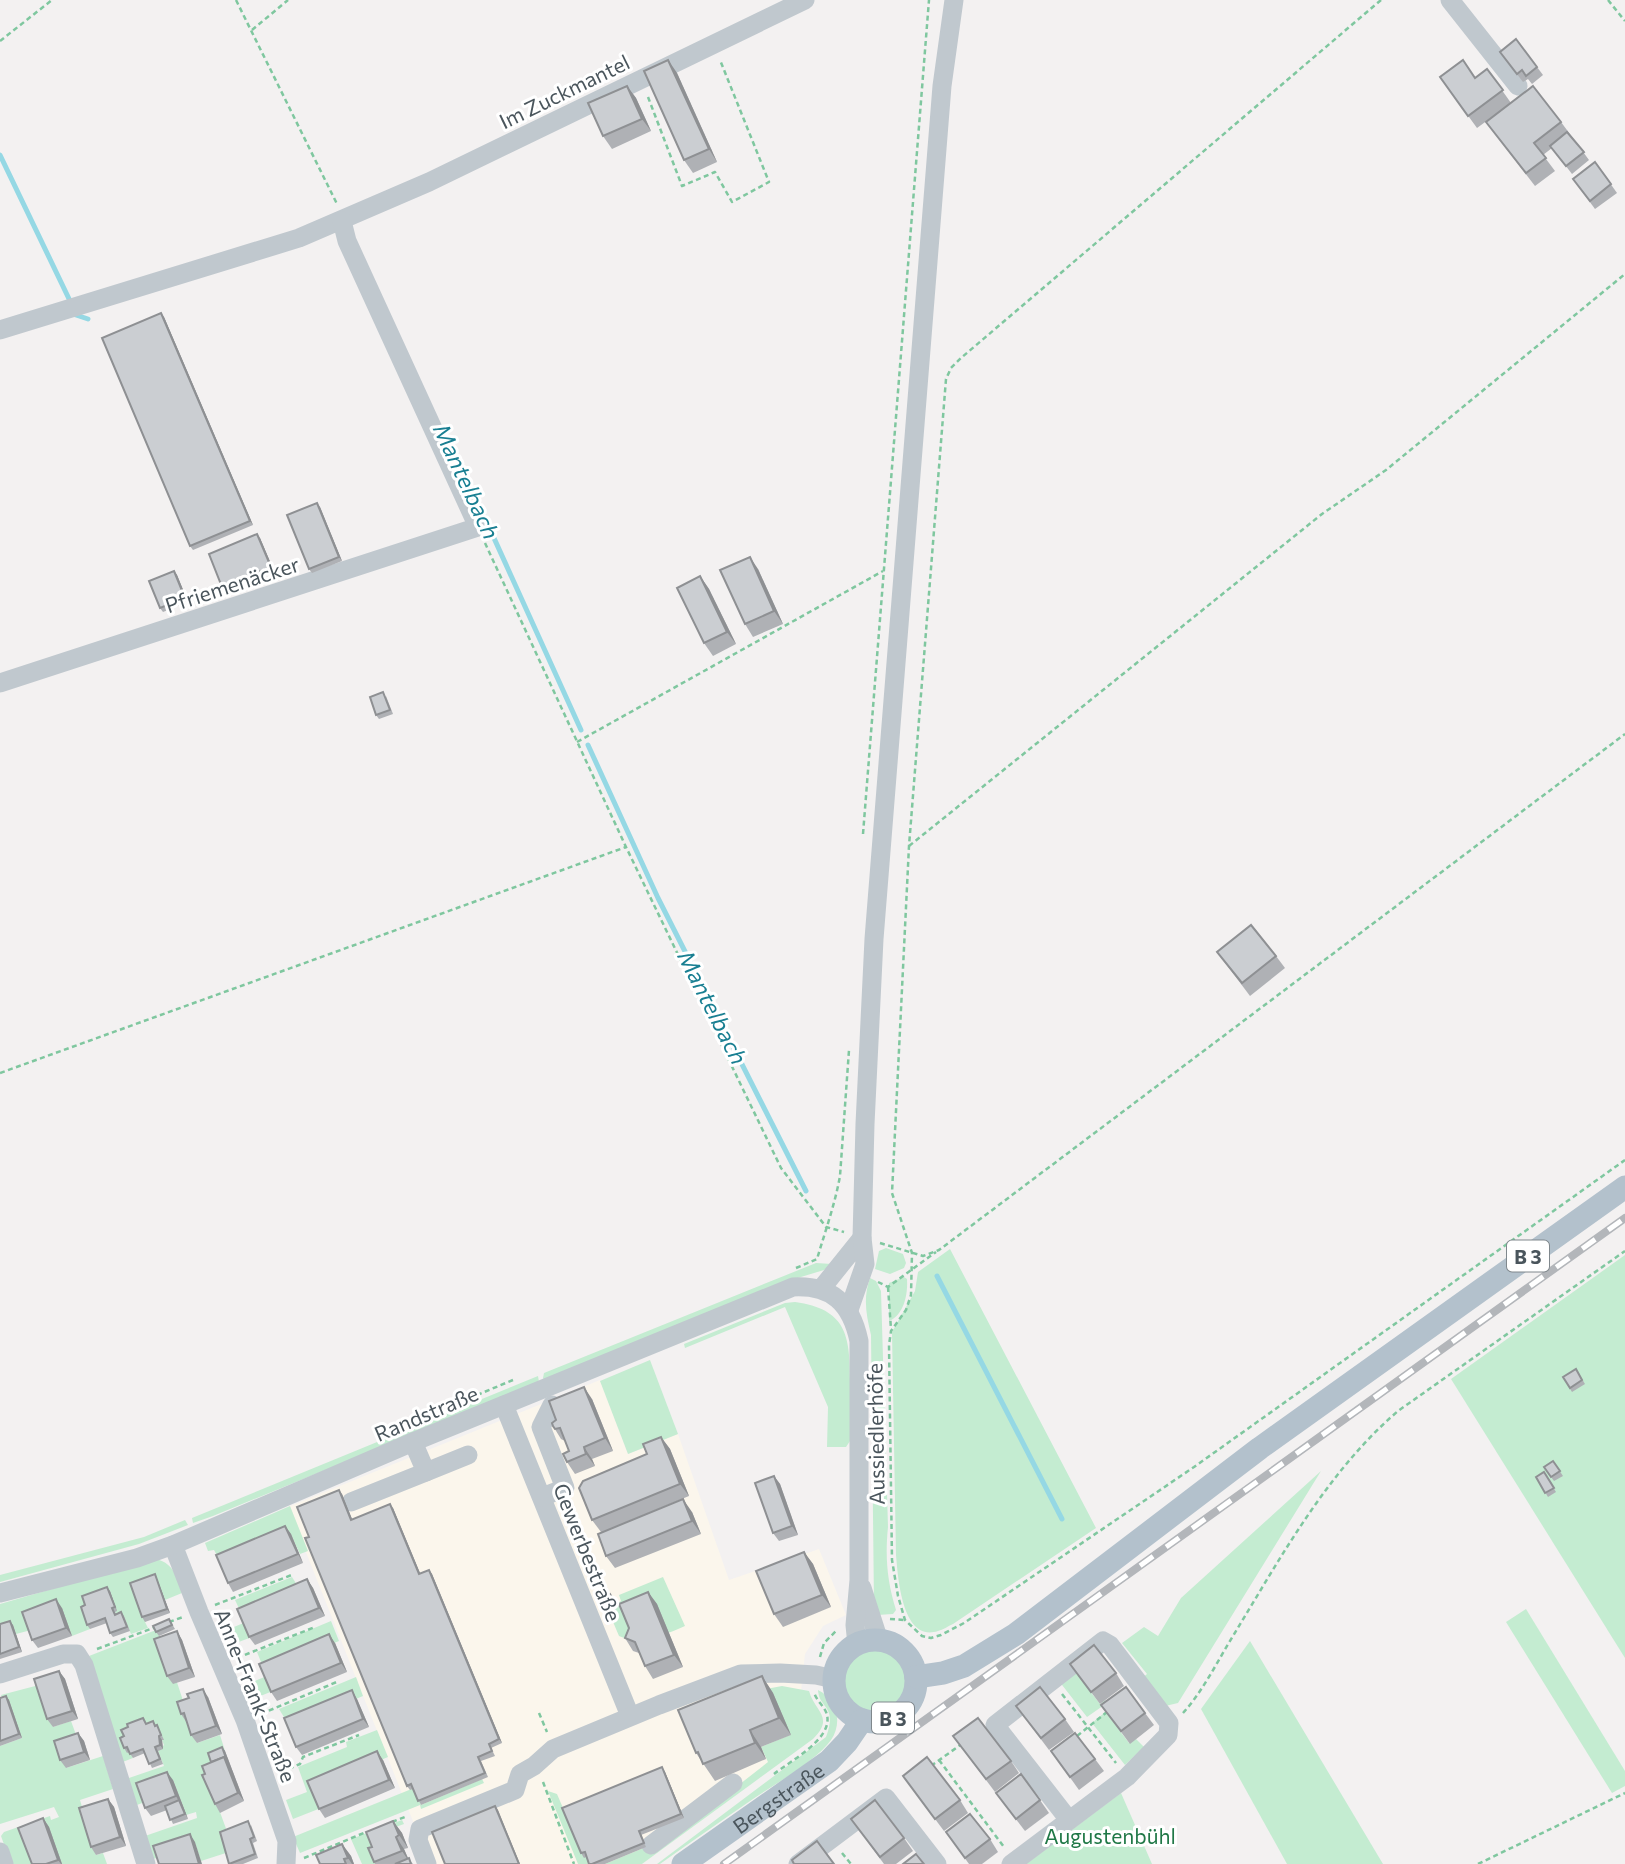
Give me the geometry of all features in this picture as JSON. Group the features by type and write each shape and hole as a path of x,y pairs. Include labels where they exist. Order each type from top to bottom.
{"main road":[{"name":"B 3","path":"916,1676 943,1673 964,1666 1016,1634 1260,1448 1625,1187"},
{"name":"B 3","path":"825,1677 841,1705 862,1720 876,1723 901,1713 910,1703 915,1690 916,1676 908,1656 900,1648 864,1637"},
{"path":"825,1677 864,1637"},
{"name":"Bergstraße","path":"683,1864 829,1761 847,1742 862,1720"}],"street":[{"name":"Im Zuckmantel","path":"0,330 299,237 342,221 429,182 805,0"},
{"path":"852,1316 864,1264 862,1238 874,939 942,86 954,0"},
{"path":"1450,0 1518,86"},
{"path":"342,221 347,241 478,527"},
{"name":"Pfriemenäcker","path":"0,683 478,527"},
{"path":"862,1238 821,1289 836,1297 852,1316 859,1340 859,1580 864,1637"},
{"name":"Randstraße","path":"0,1593 137,1558 173,1545 413,1442 793,1287 809,1286 821,1289"},
{"name":"Gewerbestraße","path":"504,1405 630,1716"},
{"path":"542,1497 565,1488 541,1427 552,1405"},
{"path":"413,1442 426,1472"},
{"path":"351,1502 468,1455"},
{"name":"Anne-Frank-Straße","path":"173,1545 245,1720 287,1842 286,1864"},
{"path":"859,1580 864,1637"},
{"path":"1013,1862 1127,1777 1168,1735 1168,1723 1110,1645 1103,1641 995,1725 1069,1820"},
{"path":"0,1674 63,1654 77,1654 84,1665 146,1864"},
{"path":"428,1864 418,1840 420,1829 515,1790 520,1773 534,1766 553,1749 630,1716 741,1674 780,1673 825,1677"},
{"path":"651,1844 733,1783"},
{"path":"798,1864 886,1798 937,1864"},
{"path":"0,1852 4,1864"}],"path":[{"path":"0,41 52,0"},
{"path":"236,0 336,201 342,221"},
{"path":"252,30 288,0"},
{"name":"Aussiedlerhöfe","path":"1381,0 951,368 946,379 909,846 891,1193 912,1253 911,1295 906,1310 891,1331 889,1345 892,1560 895,1586 905,1620 916,1632 931,1637 957,1627 1194,1467 1625,1160"},
{"path":"1608,0 1625,21"},
{"path":"641,78 682,186 715,172 732,202 769,182 713,44"},
{"path":"909,846 1322,514 1386,470 1625,274"},
{"path":"478,527 626,847 781,1168 826,1227 923,1256 939,1250"},
{"path":"577,743 883,571"},
{"path":"888,1287 1625,734"},
{"path":"0,1073 626,847"},
{"path":"826,1227 840,1176"},
{"path":"1170,1729 1190,1706 1284,1552 1333,1480 1370,1435 1398,1411 1625,1251"},
{"path":"872,1280 888,1287"},
{"path":"888,1287 891,1331"},
{"path":"77,1654 199,1612 294,1574"},
{"path":"220,1664 315,1627"},
{"path":"771,1776 814,1744 827,1728 827,1713 814,1694 825,1677 824,1643 836,1632 864,1637"},
{"path":"245,1720 339,1681"},
{"path":"1051,1681 1127,1777"},
{"path":"1069,1742 1108,1710"},
{"path":"539,1713 553,1749"},
{"path":"265,1779 300,1764 303,1757 359,1735"},
{"path":"928,1768 967,1740"},
{"path":"939,1760 1013,1862"},
{"path":"543,1780 574,1864"},
{"path":"1478,1864 1625,1793"}],"shaded area":[{"path":"600,1380 628,1454 678,1434 729,1580 819,1549 846,1615 823,1626 805,1654 801,1691 816,1732 642,1864 430,1864 288,1507"}],"green space":[{"path":"886,1248 903,1254 906,1263 904,1268 890,1274 875,1269 879,1251"},
{"path":"950,1249 1096,1528 953,1624 926,1632 909,1618 898,1578 892,1332 915,1291 918,1272"},
{"path":"1625,1255 1625,1658 1451,1379"},
{"path":"816,1263 832,1264 824,1270 791,1280 544,1380 543,1378 544,1373"},
{"path":"904,1277 907,1279 907,1285 904,1303 898,1314 889,1321 889,1283"},
{"path":"870,1278 876,1281 881,1291 887,1559 896,1610 893,1614 877,1615 874,1605 871,1335 866,1306"},
{"path":"795,1302 825,1311 835,1318 846,1337 850,1364 850,1441 846,1447 827,1447 828,1407 785,1307 685,1348 684,1344 785,1303"},
{"path":"650,1360 678,1434 628,1454 600,1381"},
{"path":"538,1376 539,1382 193,1523 192,1518"},
{"path":"1321,1471 1178,1703 1161,1707 1141,1679 1147,1674 1122,1643 1144,1627 1158,1636 1181,1598"},
{"path":"290,1506 308,1551 300,1554 291,1535 221,1563 214,1550 208,1551 205,1543"},
{"path":"185,1520 188,1525 139,1544 0,1582 0,1575 144,1537"},
{"path":"156,1559 171,1568 182,1593 165,1600 145,1622 148,1628 131,1634 124,1617 117,1619 110,1591 90,1629 72,1636 61,1608 31,1630 16,1634 13,1625 0,1629 0,1604"},
{"path":"292,1577 302,1593 243,1617 235,1600"},
{"path":"663,1577 685,1626 644,1640 619,1636 608,1610 621,1601 619,1595"},
{"path":"1526,1609 1625,1771 1625,1786 1612,1793 1506,1622"},
{"path":"331,1621 339,1641 265,1672 257,1652"},
{"path":"246,1622 252,1637 228,1646 222,1632"},
{"path":"156,1630 165,1646 197,1743 220,1735 225,1751 211,1757 216,1771 213,1793 228,1834 229,1852 201,1861 195,1843 160,1854 160,1857 153,1859 145,1836 197,1818 196,1812 186,1815 173,1780 145,1802 134,1806 126,1779 164,1766 158,1751 164,1745 162,1740 130,1752 133,1758 120,1763 89,1656"},
{"path":"1250,1641 1383,1864 1287,1864 1201,1709"},
{"path":"877,1648 902,1658 912,1683 902,1708 877,1718 852,1708 842,1683 852,1658"},
{"path":"1081,1665 1079,1677 1100,1704 1105,1700 1107,1703 1087,1717 1059,1681"},
{"path":"267,1676 273,1691 250,1700 245,1685"},
{"path":"356,1677 363,1696 290,1727 279,1709"},
{"path":"39,1685 53,1727 71,1721 79,1743 66,1768 103,1756 113,1789 80,1800 96,1855 103,1853 107,1864 11,1864 1,1836 4,1832 50,1816 51,1820 59,1817 54,1807 0,1824 0,1746 22,1738 1,1695"},
{"path":"782,1686 809,1691 823,1720 813,1739 642,1864 605,1864 646,1847 726,1795 768,1762 761,1747 790,1735 724,1697"},
{"path":"818,1690 834,1705 837,1719 835,1733 824,1748 795,1772 657,1864 826,1737 829,1713"},
{"path":"1109,1709 1110,1718 1129,1743 1136,1739 1144,1747 1125,1765 1092,1723"},
{"path":"377,1730 388,1757 313,1789 321,1808 293,1819 286,1800 307,1792 298,1767 347,1747 346,1742"},
{"path":"482,1779 484,1783 421,1809 420,1805 300,1853 293,1837 414,1788 421,1805"},
{"path":"548,1791 557,1794 584,1857 587,1856 591,1864 578,1864"},
{"name":"Augustenbühl","path":"1121,1793 1152,1864 1026,1864"},
{"path":"402,1820 404,1824 390,1829 378,1864 362,1864 351,1839"}],"building":[{"path":"1516,39 1537,67 1526,76 1522,70 1517,74 1500,52"},
{"path":"668,60 709,149 684,160 644,71"},
{"path":"1463,60 1475,78 1487,69 1503,90 1468,116 1440,77"},
{"path":"627,86 642,119 603,136 588,103"},
{"path":"1533,86 1561,122 1534,143 1546,158 1526,173 1486,122"},
{"path":"1567,132 1584,152 1566,166 1550,146"},
{"path":"1595,162 1611,184 1590,201 1573,179"},
{"path":"161,313 250,521 190,546 102,338"},
{"path":"317,503 339,557 309,569 287,515"},
{"path":"257,534 271,567 222,587 209,554"},
{"path":"750,557 774,611 745,624 720,570"},
{"path":"174,571 185,598 160,608 149,581"},
{"path":"700,576 727,632 704,643 677,588"},
{"path":"383,692 390,710 376,715 370,697"},
{"path":"1251,925 1276,956 1242,983 1217,952"},
{"path":"1576,1369 1582,1380 1570,1388 1563,1377"},
{"path":"584,1387 605,1438 584,1447 586,1454 567,1462 563,1454 569,1451 560,1428 555,1429 553,1426 552,1423 556,1420 549,1401"},
{"path":"661,1437 680,1484 592,1520 579,1488 583,1481 647,1454 643,1444"},
{"path":"1553,1461 1560,1471 1551,1477 1544,1467"},
{"path":"1544,1472 1554,1488 1545,1493 1536,1477"},
{"path":"774,1476 792,1526 773,1533 755,1483"},
{"path":"339,1490 351,1520 390,1504 419,1574 429,1570 499,1739 489,1744 492,1751 478,1757 485,1773 418,1801 411,1784 407,1786 305,1538 309,1537 297,1507"},
{"path":"683,1499 692,1521 606,1556 598,1534"},
{"path":"285,1526 298,1554 228,1583 216,1555"},
{"path":"804,1552 822,1595 774,1614 756,1571"},
{"path":"155,1574 167,1609 142,1617 130,1583"},
{"path":"307,1579 319,1608 249,1637 237,1609"},
{"path":"107,1587 115,1607 112,1608 115,1615 121,1612 127,1627 110,1633 105,1618 87,1625 81,1607 85,1605 82,1596"},
{"path":"648,1592 674,1655 645,1666 635,1642 625,1638 629,1628 619,1604"},
{"path":"610,1594 614,1601 608,1604 604,1596"},
{"path":"56,1599 66,1628 32,1640 22,1612"},
{"path":"169,1619 172,1625 156,1632 153,1626"},
{"path":"10,1621 19,1647 0,1654 0,1624"},
{"path":"177,1631 189,1668 167,1676 154,1639"},
{"path":"329,1634 341,1663 271,1692 259,1664"},
{"path":"1094,1645 1116,1673 1091,1692 1070,1664"},
{"path":"59,1671 72,1711 47,1719 34,1679"},
{"path":"762,1676 779,1718 750,1730 755,1743 703,1764 678,1710"},
{"path":"1040,1687 1065,1719 1041,1738 1016,1706"},
{"path":"1126,1687 1145,1713 1121,1731 1101,1705"},
{"path":"203,1689 216,1726 191,1735 184,1713 181,1714 177,1702 189,1698 187,1694"},
{"path":"352,1690 363,1719 296,1747 284,1718"},
{"path":"6,1696 19,1734 0,1741 0,1698"},
{"path":"143,1718 146,1724 153,1721 161,1735 160,1745 155,1747 160,1759 149,1764 143,1749 130,1754 120,1738 124,1736 121,1730 128,1727 127,1724"},
{"path":"978,1718 1011,1761 986,1779 953,1736"},
{"path":"78,1733 84,1752 60,1760 54,1741"},
{"path":"1075,1733 1095,1759 1070,1777 1051,1751"},
{"path":"222,1747 227,1761 224,1757 211,1762 208,1753"},
{"path":"377,1751 389,1780 319,1809 307,1781"},
{"path":"224,1757 238,1793 215,1804 202,1775 205,1774 202,1766"},
{"path":"927,1757 960,1800 935,1819 903,1776"},
{"path":"662,1767 681,1814 639,1831 644,1843 589,1864 585,1852 581,1853 562,1808"},
{"path":"167,1772 176,1796 145,1808 136,1783"},
{"path":"1021,1774 1040,1800 1016,1819 996,1793"},
{"path":"108,1799 120,1837 91,1847 79,1808"},
{"path":"179,1800 185,1814 170,1820 165,1806"},
{"path":"875,1800 904,1838 880,1857 851,1819"},
{"path":"495,1806 519,1864 445,1864 432,1832"},
{"path":"970,1814 990,1839 965,1858 946,1832"},
{"path":"43,1818 58,1860 46,1864 32,1864 18,1828"},
{"path":"248,1821 254,1837 250,1839 255,1854 229,1864 220,1832"},
{"path":"393,1821 402,1851 374,1862 368,1848 372,1847 366,1832"},
{"path":"190,1834 199,1864 159,1864 153,1846"},
{"path":"817,1841 834,1864 794,1864 792,1860"},
{"path":"342,1844 348,1858 344,1859 346,1864 320,1864 316,1855"},
{"path":"916,1854 924,1864 903,1864"},
{"path":"409,1858 411,1864 395,1864"}],"waterway":[{"name":"Mantelbach","path":"0,155 71,303"},
{"name":"Mantelbach","path":"76,315 88,319"},
{"name":"Mantelbach","path":"474,494 581,730"},
{"name":"Mantelbach","path":"588,745 658,898 806,1191"},
{"name":"Mantelbach","path":"937,1276 1062,1519"}],"railway":[{"path":"724,1864 1625,1218"}]}
